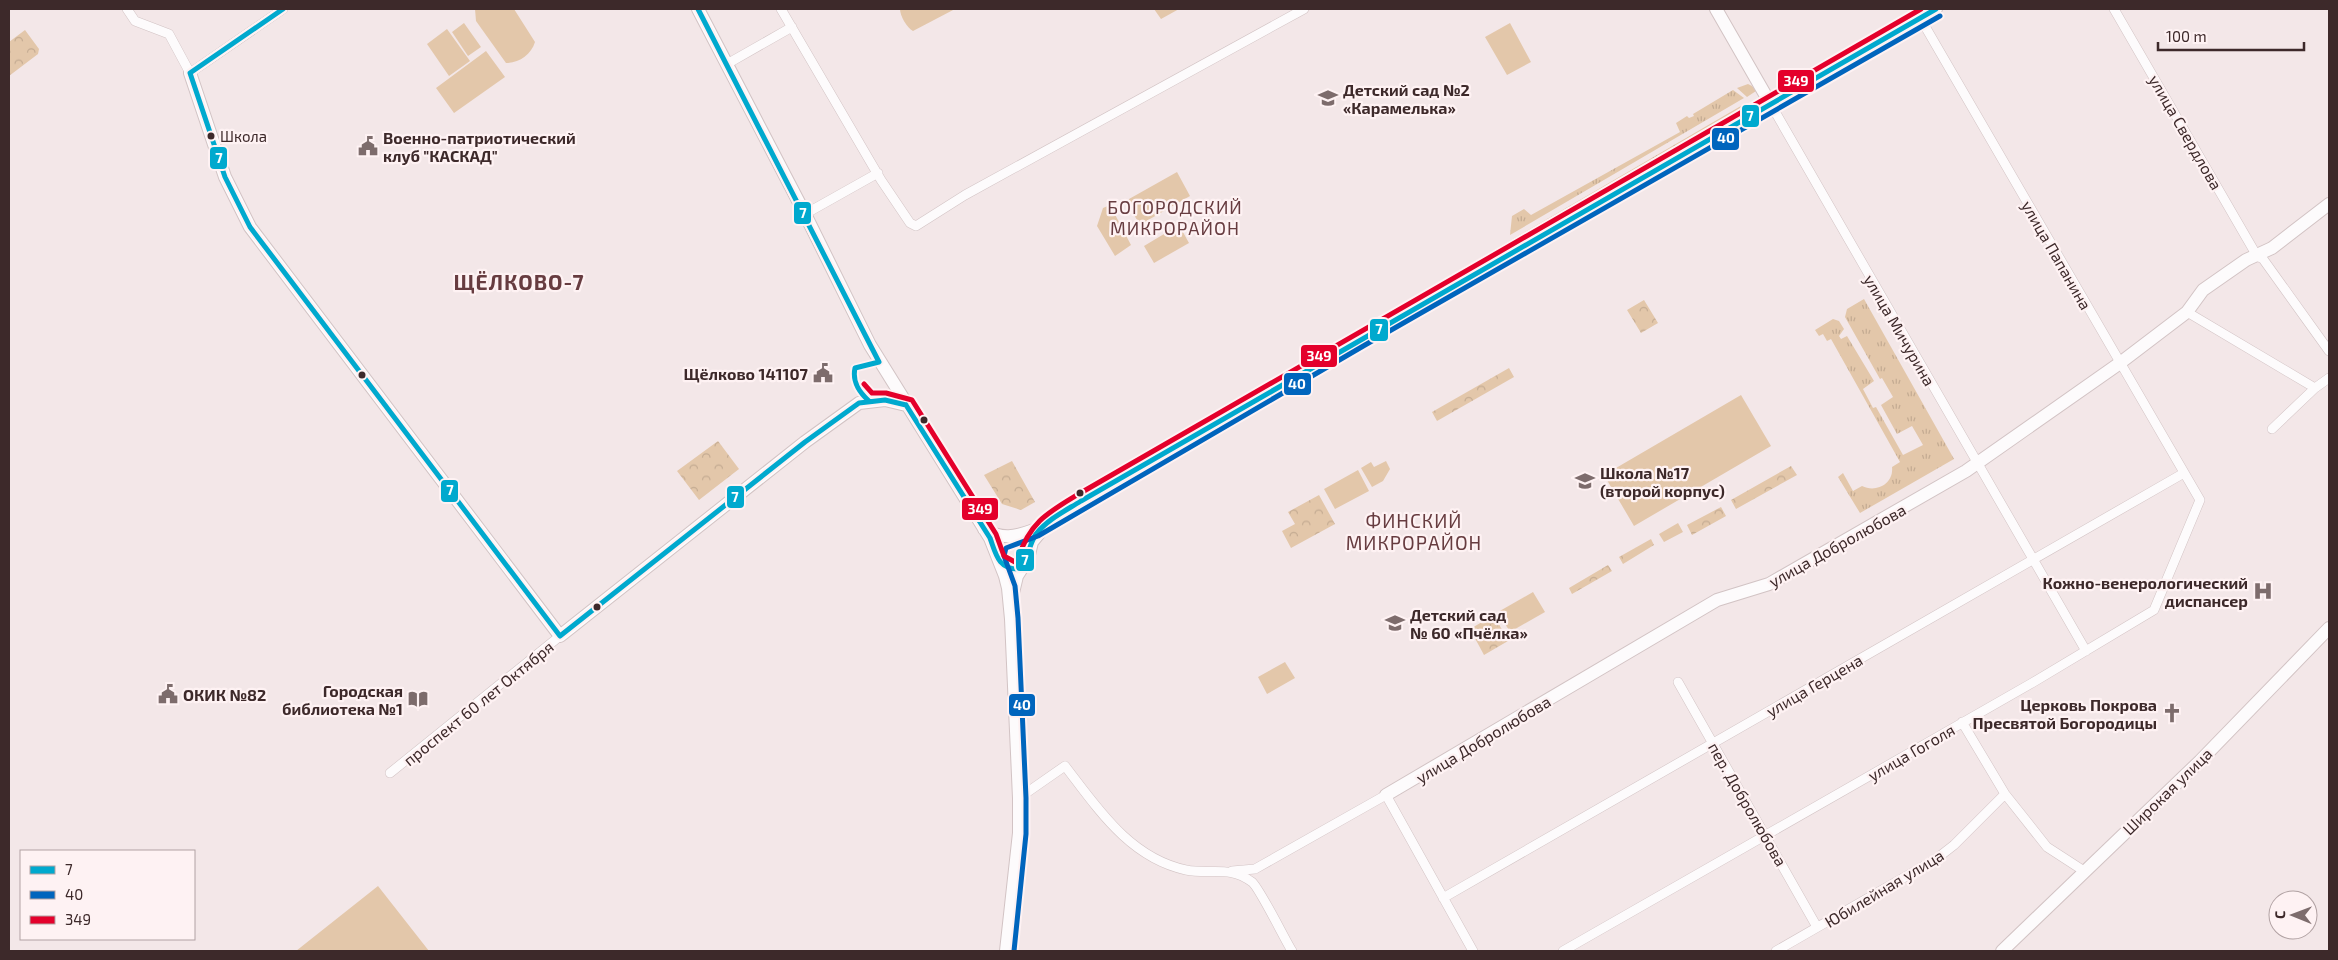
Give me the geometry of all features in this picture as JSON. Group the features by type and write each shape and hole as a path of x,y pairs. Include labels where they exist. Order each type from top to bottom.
{"street":[{"path":"127,9 135,21 169,34 190,73 225,177 250,227 560,636"},
{"path":"190,73 283,9"},
{"path":"698,9 805,214 870,346 990,538 1008,588 1011,619 1019,833 1006,951"},
{"path":"781,9 878,173 910,223 916,226 965,195 1304,9"},
{"name":"улица Мичурина","path":"1716,9 2086,651"},
{"path":"998,560 997,547 1009,537 1034,530 1770,103 1917,13 1936,9"},
{"name":"улица Свердлова","path":"2114,9 2257,256 2263,259 2326,340 2329,351"},
{"name":"улица Папанина","path":"1917,13 2200,500"},
{"path":"727,64 792,27"},
{"path":"805,214 878,173"},
{"name":"улица Добролюбова","path":"1019,798 1065,766 1107,822 1136,846 1164,864 1189,870 1231,871 1255,869 1386,795 1717,600 1769,584 1864,531 1977,464 2120,363 2187,312 2204,290 2246,260 2272,248 2329,204"},
{"path":"2187,312 2315,388"},
{"path":"2272,429 2315,388 2329,378"},
{"name":"проспект 60 лет Октября","path":"390,773 798,448 859,403 886,400 906,405"},
{"name":"улица Герцена","path":"1443,898 2184,473"},
{"name":"улица Гоголя","path":"1563,951 1766,836 2154,610 2200,500"},
{"path":"1011,619 1014,584 1028,559 1029,550 1036,535 1050,520"},
{"path":"984,530 994,535 1021,539 1029,550"},
{"path":"998,560 1013,570 1022,567"},
{"name":"Широкая улица","path":"2002,951 2200,761 2329,628"},
{"name":"пер. Добролюбова","path":"1678,682 1817,927"},
{"path":"1962,722 2005,794 2047,847 2084,871"},
{"name":"Юбилейная улица","path":"1776,951 1936,859 1954,845 2005,794"},
{"path":"1386,795 1473,951"},
{"path":"1231,871 1254,882 1292,951"}],"green space":[{"path":"475,9 514,9 535,42 531,51 520,60 506,63 476,21"},
{"path":"900,9 955,9 913,31 904,21"},
{"path":"1154,9 1179,9 1161,19"},
{"path":"464,23 481,47 468,56 452,32"},
{"path":"1510,23 1531,62 1507,75 1485,37"},
{"path":"447,29 470,61 449,76 427,44"},
{"path":"25,30 39,49 38,54 9,76 9,42"},
{"path":"486,51 505,77 454,113 436,88"},
{"path":"1748,84 1756,91 1747,97 1737,88"},
{"path":"1733,90 1744,98 1510,235 1512,216 1524,209 1531,215 1680,132 1676,123 1687,116 1689,118 1694,116 1693,114"},
{"path":"1746,103 1751,109 1440,284 1424,295 1422,292"},
{"path":"1177,172 1190,196 1143,223 1139,223 1127,204 1129,199"},
{"path":"1110,205 1131,245 1115,256 1097,226 1103,208"},
{"path":"1179,225 1189,243 1154,263 1144,246"},
{"path":"1864,299 1954,459 1860,513 1838,477 1843,473 1853,491 1862,486 1878,488 1887,482 1892,473 1892,467 1900,462 1831,339 1827,341 1823,334 1819,336 1815,330 1833,319 1839,321 1844,329 1839,336 1841,339 1847,336 1874,381 1863,389 1873,408 1876,407 1903,455 1923,445 1912,426 1897,434 1881,405 1893,397 1882,378 1880,379 1845,317 1847,309"},
{"path":"1644,300 1658,323 1641,333 1627,310"},
{"path":"1509,368 1514,377 1437,421 1432,412"},
{"path":"1741,395 1771,446 1634,526 1604,475"},
{"path":"718,441 739,469 699,500 677,471"},
{"path":"1012,461 1035,502 1021,510 1002,504 984,475"},
{"path":"1386,461 1390,469 1383,481 1372,487 1361,468 1371,462 1374,467"},
{"path":"1791,466 1797,475 1736,509 1731,500"},
{"path":"1358,470 1369,491 1335,509 1324,489"},
{"path":"1319,495 1335,524 1291,548 1282,531 1295,524 1288,512"},
{"path":"1721,507 1726,516 1692,535 1687,525"},
{"path":"1678,523 1683,532 1664,542 1659,534"},
{"path":"1651,539 1654,545 1623,564 1619,557"},
{"path":"1608,565 1612,571 1572,594 1569,588"},
{"path":"1533,592 1545,612 1510,632 1498,612"},
{"path":"1494,615 1508,641 1484,655 1470,629"},
{"path":"1285,662 1295,678 1267,694 1258,677"},
{"path":"378,886 429,951 296,951"}],"transit line":[{"name":"7","path":"283,9 190,73 225,177 250,227 560,636 805,442 859,403 885,400 906,405"},
{"name":"7","path":"698,9 879,362 855,368 854,373 857,386 869,401"},
{"name":"349","path":"864,384 872,393 886,393 912,400 996,534 1004,556 1015,562 1028,536 1040,520 1066,501 1921,9"},
{"name":"7","path":"906,405 990,538 999,560 1006,566 1018,569 1022,565 1036,534 1051,520 1081,501 1936,9"},
{"name":"40","path":"1014,951 1026,834 1026,798 1018,618 1015,586 1004,556 1006,548 1038,536 1365,345 1940,16"}],"place":[{"name":"Детский сад №2 «Карамелька»","path":"1328,98"},
{"name":"Школа","path":"211,136"},
{"name":"Военно-патриотический клуб \"КАСКАД\"","path":"368,146"},
{"name":"Щёлково 141107","path":"823,373"},
{"name":"Школа №17 (второй корпус)","path":"1585,481"},
{"name":"Кожно-венерологический диспансер","path":"2263,591"},
{"name":"Детский сад № 60 «Пчёлка»","path":"1395,623"},
{"name":"ОКИК №82","path":"168,694"},
{"name":"Городская библиотека №1","path":"418,699"},
{"name":"Церковь Покрова Пресвятой Богородицы","path":"2172,713"}],"district":[{"name":"БОГОРОДСКИЙ МИКРОРАЙОН","path":"1175,217"},
{"name":"ЩЁЛКОВО-7","path":"519,281"},
{"name":"ФИНСКИЙ МИКРОРАЙОН","path":"1414,531"}]}
